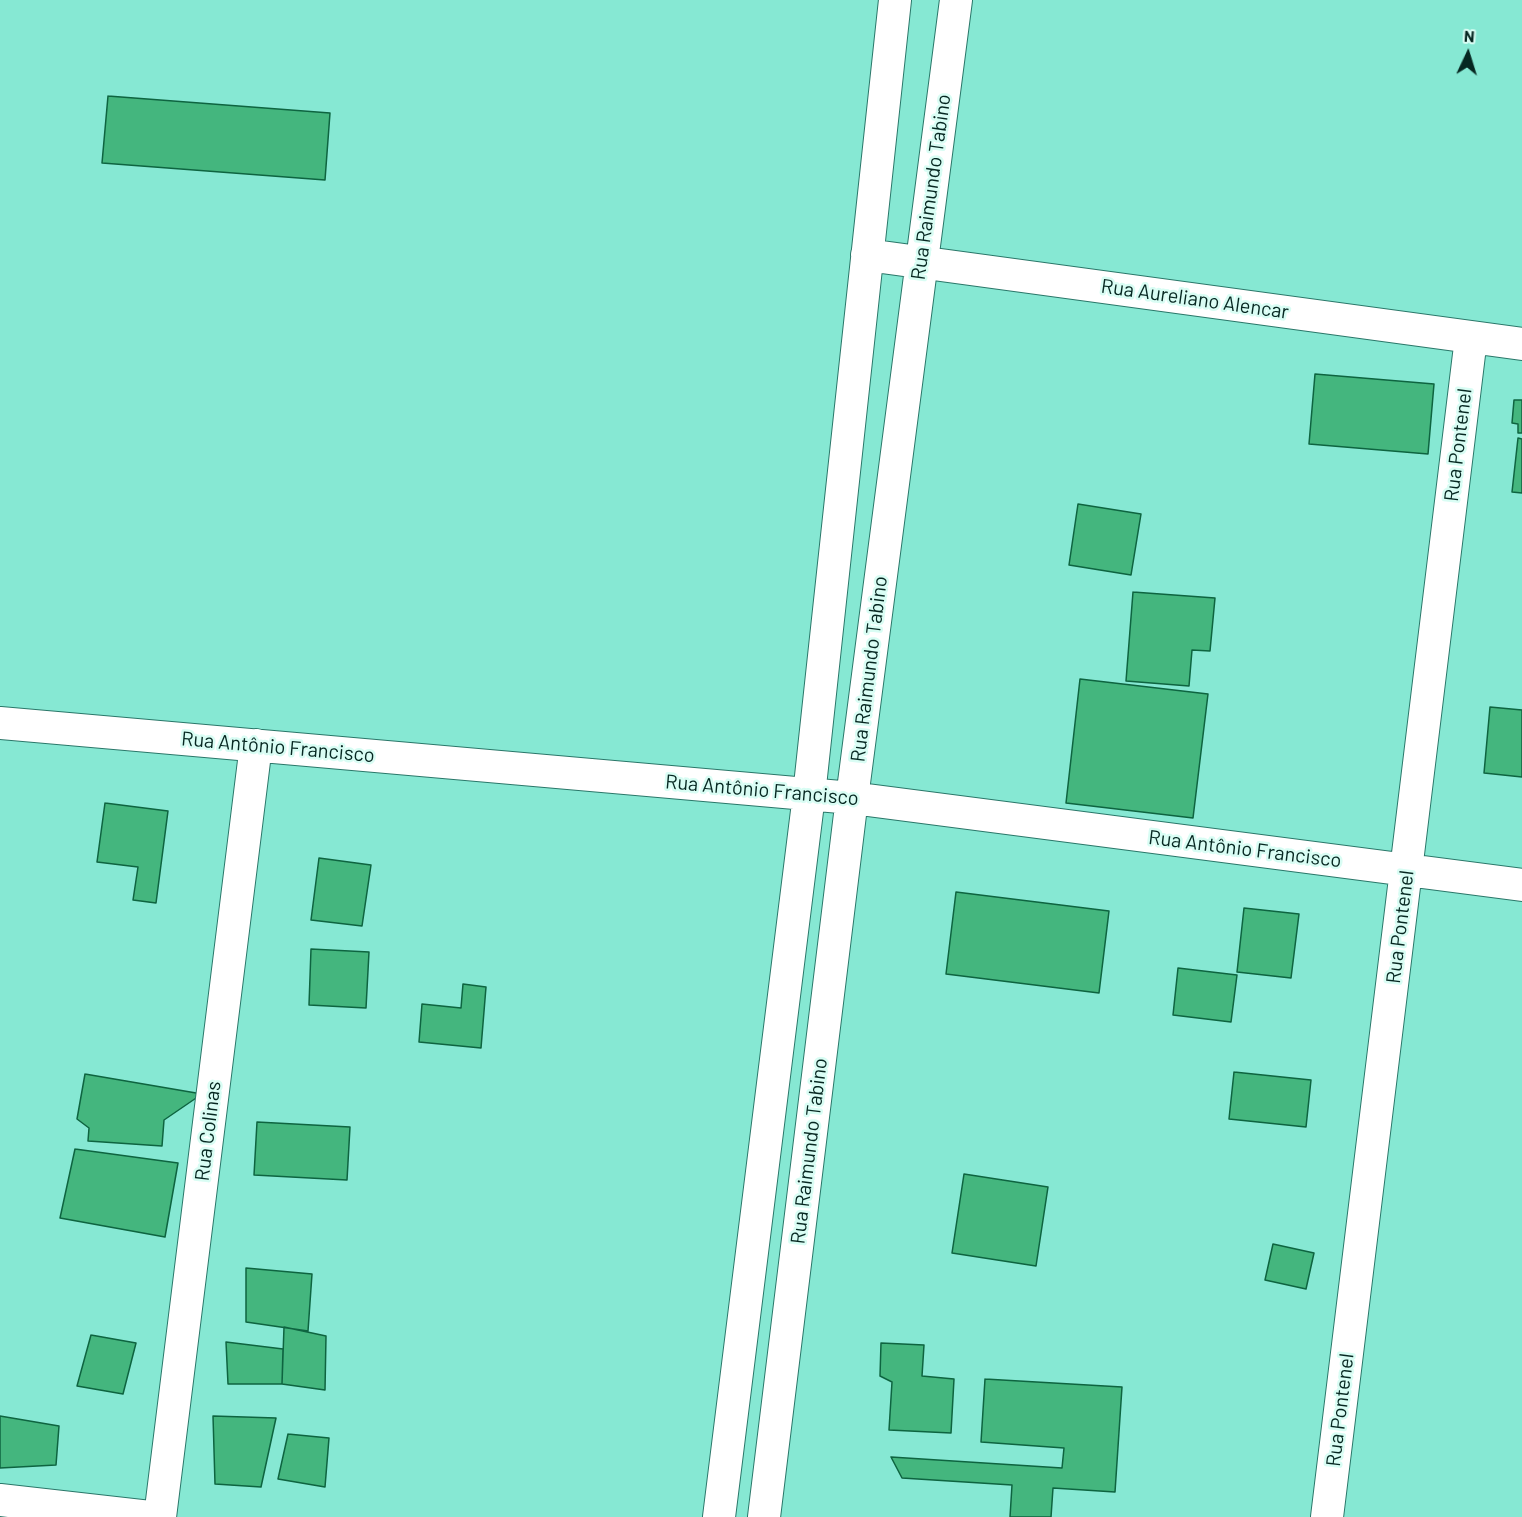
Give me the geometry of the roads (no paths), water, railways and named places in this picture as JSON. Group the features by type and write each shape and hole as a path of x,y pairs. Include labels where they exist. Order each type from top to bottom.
{"street":[{"path":"719,1517 809,795 895,0"},
{"name":"Rua Raimundo Tabino","path":"764,1517 852,798 956,0"},
{"name":"Rua Aureliano Alencar","path":"867,255 1522,344"},
{"name":"Rua Pontenel","path":"1327,1517 1471,338"},
{"name":"Rua Antônio Francisco","path":"0,723 852,798 1522,885"},
{"name":"Rua Colinas","path":"160,1517 256,745"},
{"path":"766,1139 810,1145"},
{"path":"0,1500 150,1517"}]}
